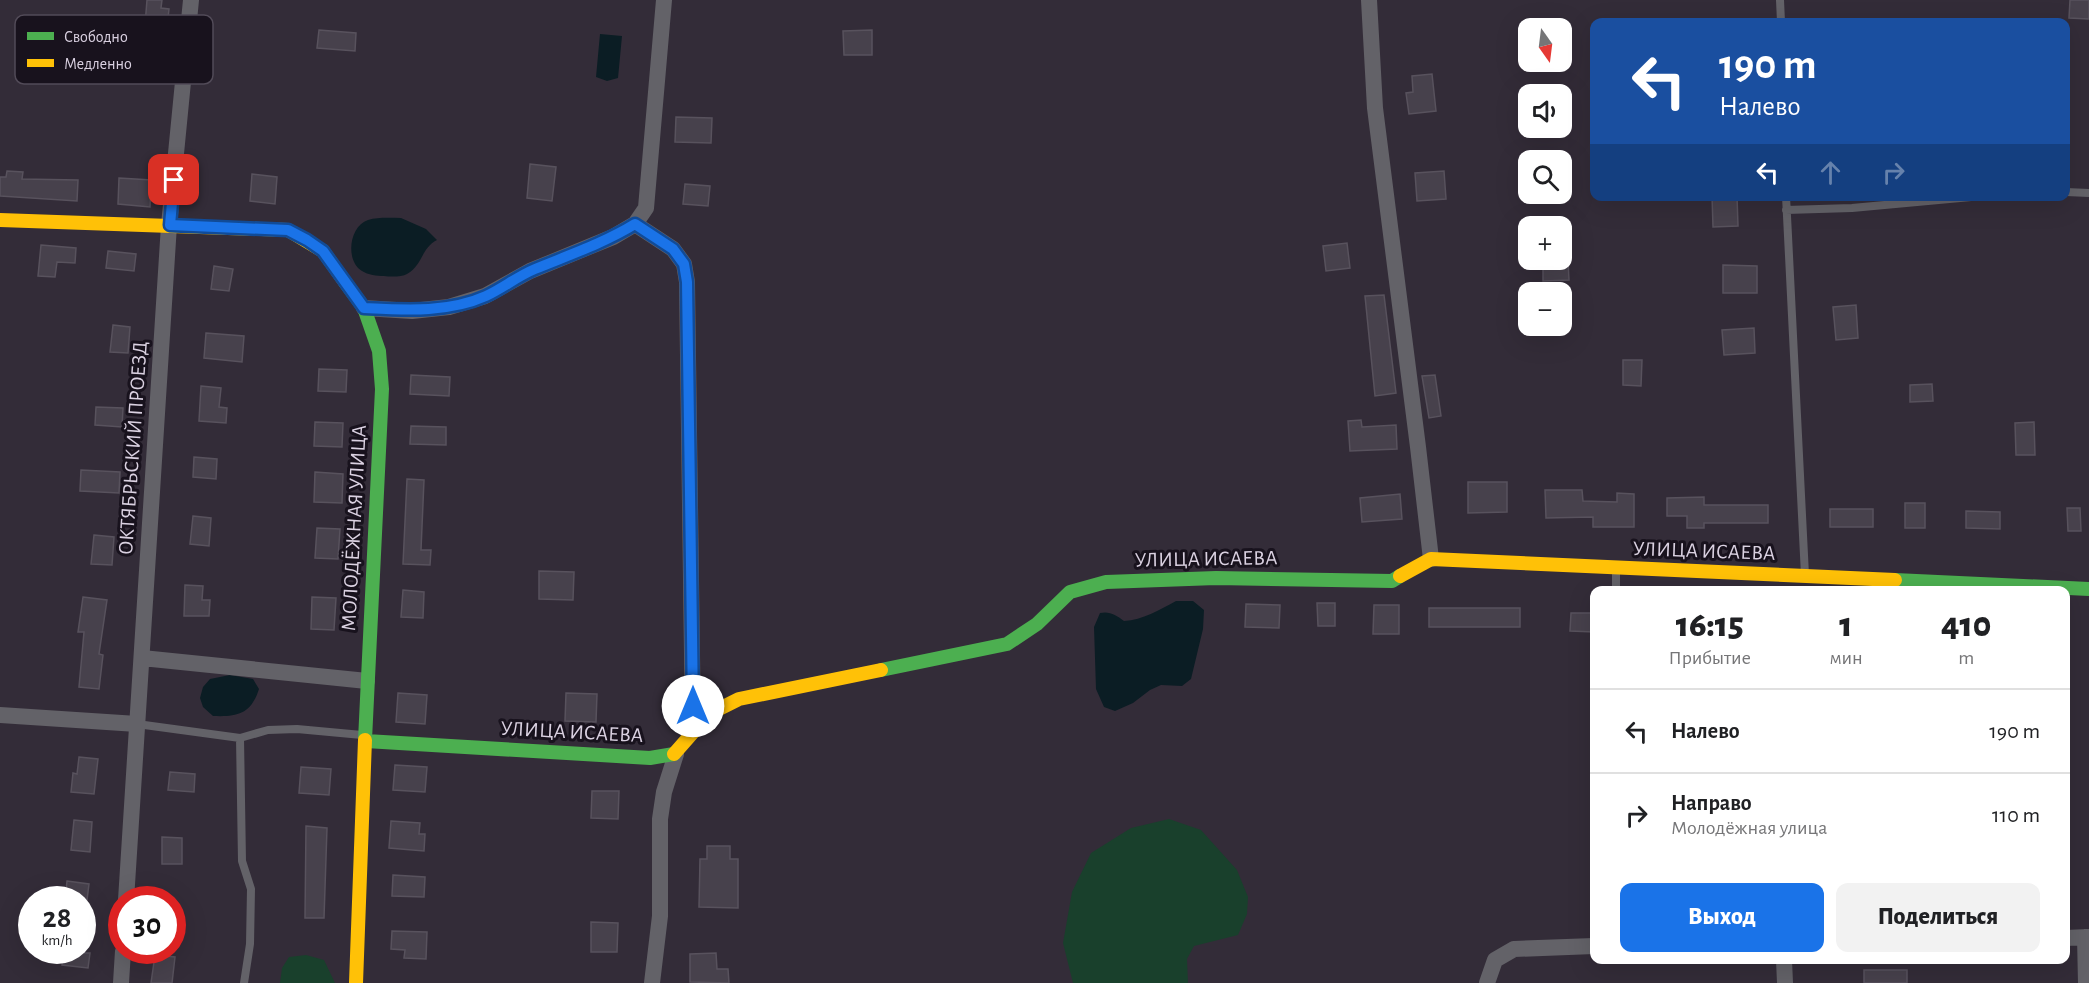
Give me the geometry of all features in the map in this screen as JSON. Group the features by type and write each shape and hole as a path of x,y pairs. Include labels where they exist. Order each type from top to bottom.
{"street":[{"name":"ОКТЯБРЬСКИЙ ПРОЕЗД","path":"190,15 191,0"},
{"path":"364,308 412,311 449,307 485,296 530,271 613,237 635,224 646,208 664,0"},
{"path":"1369,0 1375,108 1419,447 1431,559"},
{"name":"ОКТЯБРЬСКИЙ ПРОЕЗД","path":"127,886 170,225 183,84"},
{"name":"МОЛОДЁЖНАЯ УЛИЦА","path":"0,220 288,230 323,251 364,308 379,351 382,389 367,681 356,983"},
{"path":"635,224 673,249 684,264 687,282 693,728"},
{"name":"УЛИЦА ИСАЕВА","path":"366,738 650,758 676,754 693,728 723,706 739,699 1007,644 1037,624 1070,592 1106,582 1216,578 1392,581 1431,559 1805,576 1930,586"},
{"name":"УЛИЦА ИСАЕВА","path":"2070,589 2089,589"},
{"path":"142,658 367,681"},
{"path":"0,715 137,724"},
{"path":"652,983 651,974 660,916 660,819 664,792 676,754"},
{"path":"2070,938 2087,937 2086,983"},
{"path":"1487,983 1495,960 1514,949 1590,946"},
{"path":"121,983 122,964"},
{"path":"1784,964 1785,983"}],"lane":[{"path":"1780,0 1781,18"},
{"path":"2070,192 2089,193"},
{"path":"1786,201 1805,576"},
{"path":"1786,210 1852,208 1928,201"},
{"path":"1616,569 1616,586"},
{"path":"137,724 240,738 268,730 297,729 366,738"},
{"path":"240,738 242,861 251,890 250,944 244,983"}],"green space":[{"path":"1169,819 1201,830 1237,870 1248,897 1247,914 1238,935 1194,946 1187,959 1188,983 1073,983 1063,943 1072,892 1091,853 1131,828"},
{"path":"306,955 324,960 335,983 280,983 282,968 289,957"}],"water":[{"path":"600,34 622,36 618,78 607,81 596,77"},
{"path":"401,218 426,229 437,240 428,247 416,266 405,275 378,276 362,271 353,260 351,252 353,236 357,229 368,220"},
{"path":"1176,601 1193,601 1204,610 1203,629 1191,679 1182,686 1161,685 1133,703 1115,711 1104,707 1096,689 1094,627 1100,613 1113,614 1124,621 1138,619"},
{"path":"230,675 253,679 259,689 256,697 248,709 242,712 230,716 213,716 203,707 200,698 203,687 210,679"}],"building":[{"path":"147,0 162,0 161,8 169,9 168,15 146,15"},
{"path":"2070,0 2089,0 2089,19 2069,18"},
{"path":"319,30 356,33 355,51 317,48"},
{"path":"872,30 872,55 844,55 843,31"},
{"path":"1432,74 1436,111 1409,114 1406,93 1413,92 1412,76"},
{"path":"676,117 712,118 711,143 675,142"},
{"path":"530,164 556,167 552,201 527,198"},
{"path":"7,171 23,172 22,179 78,180 77,201 0,196 0,177 6,177"},
{"path":"1444,171 1446,199 1417,201 1415,173"},
{"path":"252,174 277,177 275,204 250,201"},
{"path":"119,178 151,180 150,207 118,204"},
{"path":"685,184 710,186 708,206 683,204"},
{"path":"1712,201 1737,201 1738,226 1713,227"},
{"path":"1347,243 1350,268 1326,271 1323,246"},
{"path":"41,245 76,248 75,263 57,262 55,277 38,276"},
{"path":"108,251 136,254 134,271 106,268"},
{"path":"1723,265 1757,266 1757,293 1723,293"},
{"path":"214,266 233,269 229,291 211,289"},
{"path":"1543,270 1568,270 1569,280 1543,281"},
{"path":"1384,295 1396,393 1375,396 1365,296"},
{"path":"1856,305 1858,338 1836,340 1833,307"},
{"path":"113,325 130,327 128,353 110,352"},
{"path":"1754,328 1755,353 1724,355 1722,330"},
{"path":"206,333 244,336 242,362 204,358"},
{"path":"1623,360 1642,360 1641,386 1623,385"},
{"path":"319,369 347,370 346,392 318,391"},
{"path":"411,375 450,377 449,396 410,394"},
{"path":"1435,375 1441,416 1429,418 1422,376"},
{"path":"1932,384 1933,401 1910,402 1910,385"},
{"path":"201,386 221,388 219,407 227,408 226,423 199,421"},
{"path":"96,407 123,408 122,427 95,425"},
{"path":"1361,420 1362,427 1396,425 1397,449 1350,451 1348,421"},
{"path":"315,422 343,423 342,447 314,446"},
{"path":"2034,422 2035,455 2016,455 2015,423"},
{"path":"411,426 446,427 446,445 410,444"},
{"path":"194,457 217,459 216,479 193,477"},
{"path":"81,470 120,472 119,493 80,491"},
{"path":"315,472 343,474 342,503 314,502"},
{"path":"407,479 424,480 421,550 431,550 430,565 403,564"},
{"path":"1468,482 1507,482 1507,512 1468,513"},
{"path":"1545,490 1582,490 1583,501 1617,502 1617,493 1634,494 1634,527 1593,527 1593,517 1546,518"},
{"path":"1400,494 1402,519 1362,522 1360,498"},
{"path":"1704,497 1704,505 1768,505 1768,523 1704,523 1704,528 1687,528 1687,516 1667,516 1667,498"},
{"path":"1905,503 1925,503 1925,528 1905,528"},
{"path":"2067,508 2080,508 2081,531 2068,531"},
{"path":"1830,509 1873,509 1873,527 1830,527"},
{"path":"1966,511 2000,512 2000,529 1966,528"},
{"path":"193,516 211,518 209,546 190,544"},
{"path":"317,528 340,529 338,559 315,558"},
{"path":"94,535 114,537 112,565 91,564"},
{"path":"539,571 574,572 573,600 539,599"},
{"path":"185,585 203,586 202,600 210,600 209,616 184,616"},
{"path":"403,590 424,592 423,618 401,617"},
{"path":"83,597 107,600 99,654 103,655 99,689 79,687 84,632 78,632"},
{"path":"312,597 336,598 334,630 311,629"},
{"path":"1317,603 1335,603 1335,626 1318,626"},
{"path":"1246,604 1280,605 1279,628 1245,627"},
{"path":"1374,605 1399,605 1399,634 1373,634"},
{"path":"1429,608 1520,608 1520,627 1429,627"},
{"path":"1571,613 1590,613 1590,632 1570,631"},
{"path":"398,693 427,695 425,724 396,722"},
{"path":"566,693 597,694 596,722 565,721"},
{"path":"79,757 98,759 94,794 71,792 73,773 77,774"},
{"path":"395,765 427,767 425,792 393,790"},
{"path":"301,767 331,769 329,795 299,793"},
{"path":"170,772 195,774 194,792 168,790"},
{"path":"592,791 619,791 618,819 591,818"},
{"path":"74,820 92,822 90,852 71,850"},
{"path":"391,821 420,823 419,834 425,834 424,851 389,848"},
{"path":"306,826 327,828 324,918 305,918"},
{"path":"162,837 182,838 182,864 162,864"},
{"path":"707,846 730,846 730,859 738,859 738,908 699,907 700,859 707,859"},
{"path":"393,875 425,877 424,897 392,896"},
{"path":"67,881 89,884 89,886 66,886"},
{"path":"591,922 618,923 617,952 591,952"},
{"path":"392,931 427,932 426,959 404,958 405,950 391,949"},
{"path":"716,953 717,969 728,969 729,983 690,982 690,954"},
{"path":"62,964 89,964 88,968"},
{"path":"154,964 174,964 172,983 151,983"},
{"path":"1864,970 1907,970 1907,983 1864,983"}],"traffic: fast":[{"path":"345,282 364,308 379,351 382,389 365,740"},
{"path":"881,670 1007,644 1037,624 1070,592 1106,582 1216,578 1392,581 1400,576"},
{"path":"1895,580 2024,586"},
{"path":"2070,588 2089,589"},
{"path":"366,741 650,758 674,754"}],"traffic: slow":[{"path":"0,220 288,230 323,251 345,282"},
{"path":"1400,576 1431,559 1895,580"},
{"path":"674,754 703,721 719,709 739,699 881,670"},
{"path":"356,983 365,740"}],"route":[{"path":"174,180 170,225 288,230 323,251 364,308 412,311 449,307 485,296 530,271 613,237 635,224 673,249 684,264 687,282 693,706"}]}
